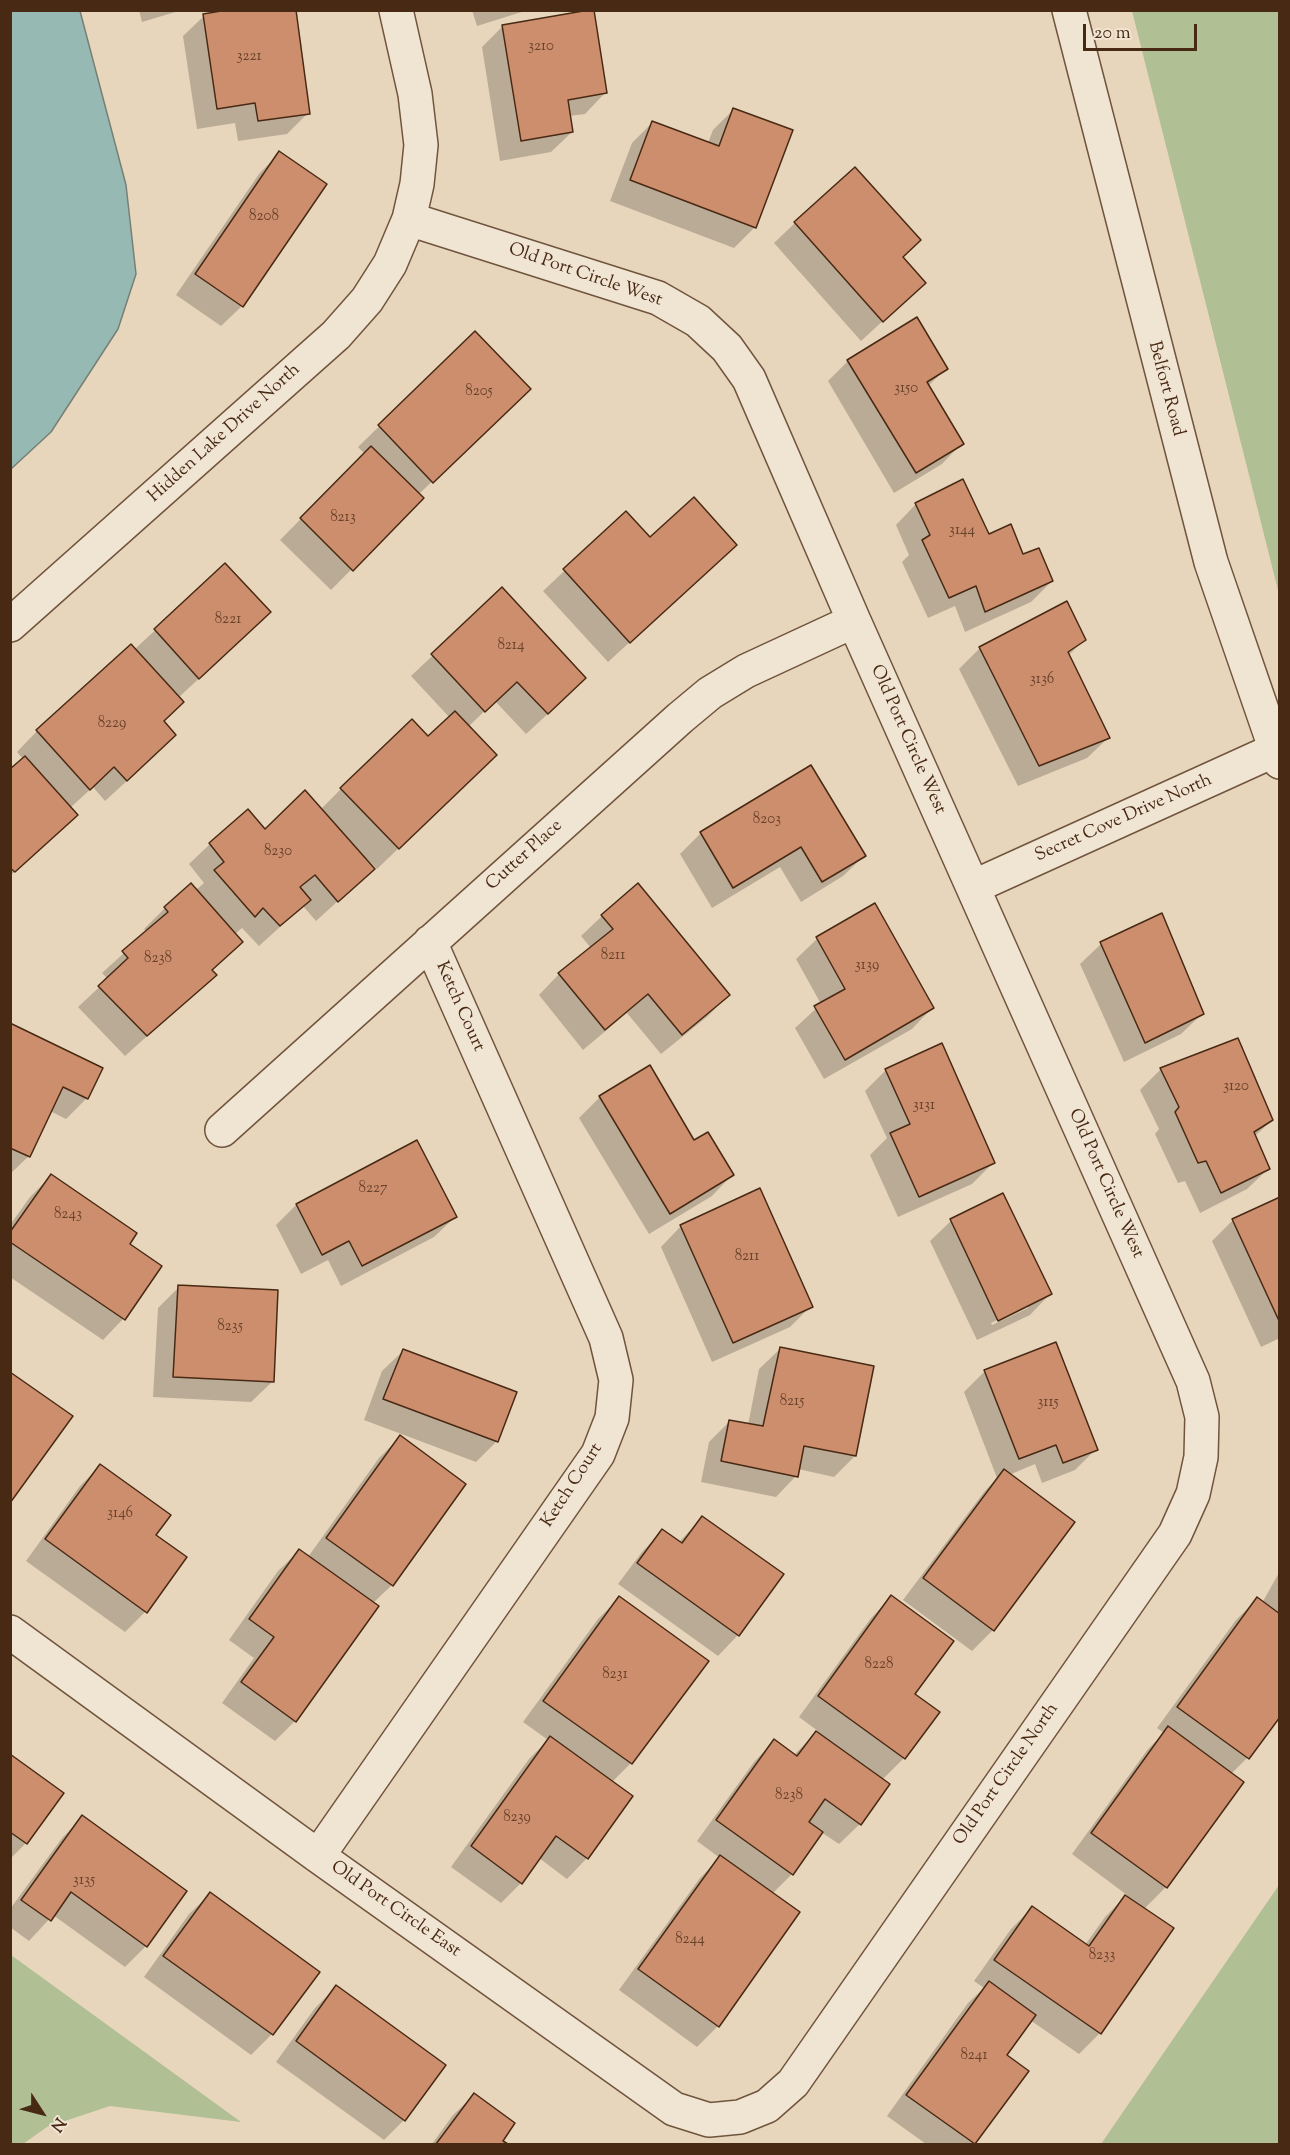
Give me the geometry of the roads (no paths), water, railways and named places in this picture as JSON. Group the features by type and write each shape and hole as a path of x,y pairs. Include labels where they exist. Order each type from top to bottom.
{"street":[{"name":"Hidden Lake Drive North","path":"10,625 336,335 367,300 390,264 409,219 417,184 421,145 416,94 396,10"},
{"name":"Belfort Road","path":"1069,10 1211,562 1277,756"},
{"name":"Old Port Circle West","path":"409,219 658,298 698,321 727,348 749,379 854,621 1193,1381 1202,1417 1201,1457"},
{"name":"Cutter Place","path":"222,1130 710,693 746,671 854,621"},
{"name":"Secret Cove Drive North","path":"973,887 1277,756"},
{"name":"Ketch Court","path":"318,1856 598,1454 612,1418 616,1380 606,1338 430,942"},
{"name":"Old Port Circle North","path":"793,2083 1175,1534 1193,1494 1201,1457"},
{"name":"Old Port Circle East","path":"10,1632 318,1856 674,2109 709,2120 740,2117 767,2106 793,2083"}],"water":[{"path":"11,10 80,11 126,185 136,274 118,329 51,432 11,469"}]}
